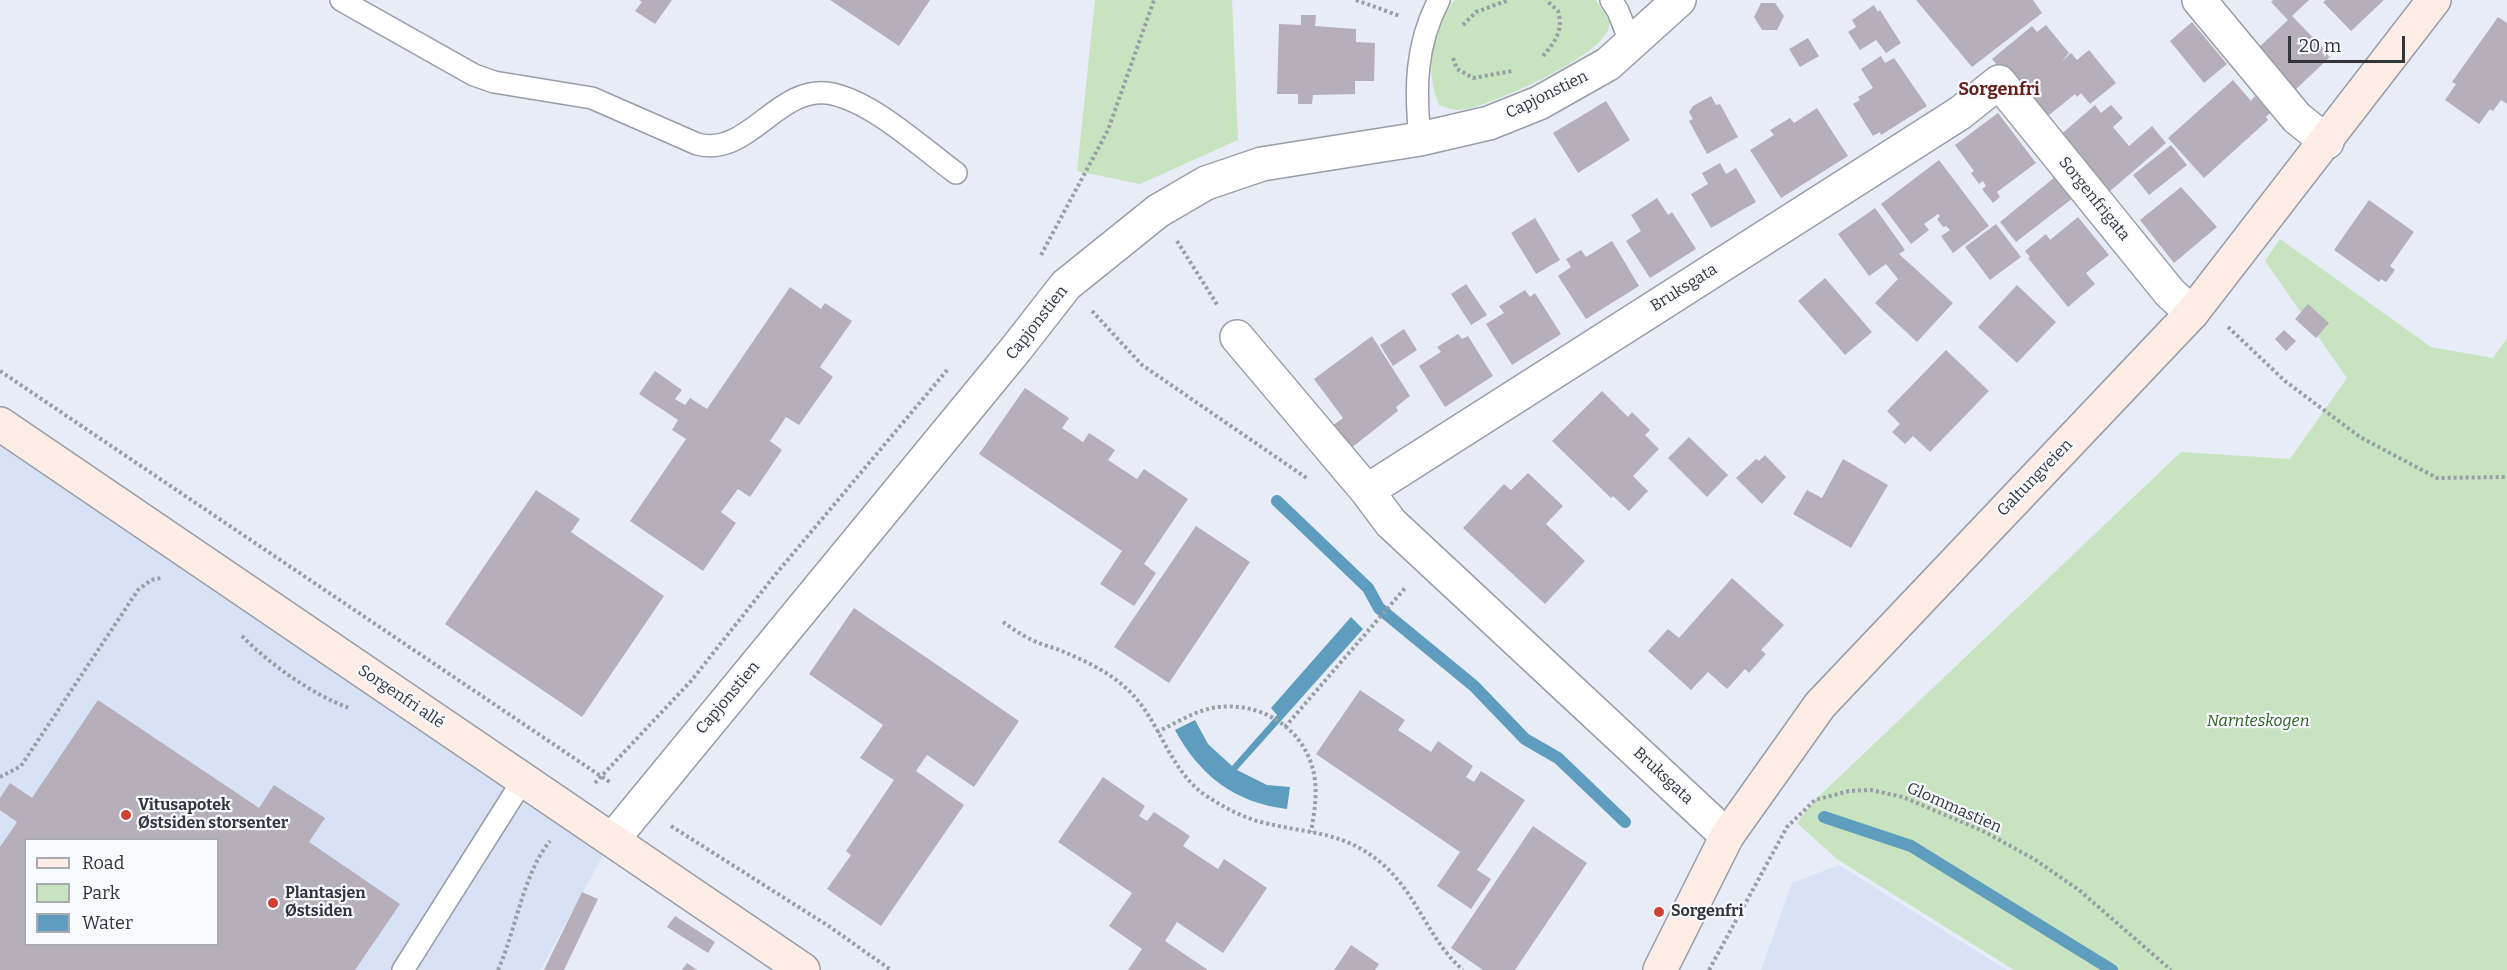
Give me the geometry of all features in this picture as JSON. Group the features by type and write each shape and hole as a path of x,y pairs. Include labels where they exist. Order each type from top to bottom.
{"main road":[{"name":"Galtungveien","path":"1660,970 1727,836 1820,705 2196,307 2327,142 2434,0"},
{"name":"Sorgenfri allé","path":"0,424 803,970"}],"street":[{"name":"Capjonstien","path":"613,839 1009,358 1066,285 1158,211 1206,183 1262,164 1420,139 1489,123 1539,103 1608,64 1679,0"},
{"path":"2199,0 2297,118 2327,142"},
{"name":"Sorgenfrigata","path":"1999,82 2170,293 2196,307"},
{"name":"Bruksgata","path":"1367,491 1960,113 1999,82"},
{"name":"Bruksgata","path":"1237,337 1392,523 1727,836"}],"lane":[{"path":"341,0 474,75 494,82 592,98 697,144 713,148 733,141 802,95 831,93 876,113 956,173"},
{"path":"1420,139 1417,75 1421,42 1439,0"},
{"path":"1611,0 1618,11 1631,44"},
{"path":"403,970 523,780"}],"path":[{"path":"1037,263 1108,130 1154,0"},
{"path":"1356,0 1426,27"},
{"path":"1461,28 1476,12 1509,0"},
{"path":"1542,57 1558,36 1561,28 1558,11 1546,0"},
{"path":"1453,52 1457,69 1473,78 1516,70"},
{"path":"1158,211 1237,337"},
{"path":"2196,307 2285,381 2360,437 2437,478 2507,477"},
{"path":"0,371 602,776 639,805 830,927 891,970"},
{"path":"0,777 21,766 138,590 151,580 166,577"},
{"path":"1283,726 1398,595"},
{"path":"1003,622 1031,640 1063,651 1100,670 1127,689 1147,714 1167,752 1185,776 1206,795 1232,811 1260,822 1330,834 1358,846 1381,862 1404,884 1436,938 1453,962 1463,970"},
{"path":"234,628 258,653 332,702 352,709"},
{"path":"1157,732 1209,709 1242,706 1271,716 1295,736 1311,762 1316,797 1311,831"},
{"name":"Glommastien","path":"1709,970 1787,827 1815,800 1849,791 1871,790 1903,797 1983,831 2034,859 2079,890 2171,970"}],"shaded area":[{"path":"0,424 612,839 540,970 0,970"},
{"path":"1839,865 2007,970 1761,970 1792,883"}],"green space":[{"path":"1095,0 1232,0 1238,140 1140,184 1077,171"},
{"path":"1455,0 1596,0 1610,22 1607,32 1581,57 1520,89 1481,105 1460,110 1439,105 1431,65 1435,37 1447,11"},
{"name":"Narnteskogen","path":"2280,239 2431,347 2493,358 2507,338 2507,970 2014,970 1837,859 1797,823 1815,800 2181,452 2290,459 2347,378 2265,261"}],"water":[{"path":"1351,617 1363,629 1237,770 1267,785 1290,787 1287,809 1268,806 1235,793 1207,773 1195,760 1175,730 1195,720 1208,744 1232,766 1277,715 1271,708"}],"building":[{"path":"639,0 672,0 655,24 635,11 642,2"},
{"path":"830,0 930,0 899,46"},
{"path":"1916,0 2033,0 2042,13 1972,67"},
{"path":"2273,0 2309,0 2292,16 2331,56 2293,92 2256,50 2288,20 2271,2"},
{"path":"2326,0 2384,0 2351,31 2323,2"},
{"path":"1761,3 1775,3 1784,16 1777,30 1762,30 1754,17"},
{"path":"1874,5 1878,12 1880,10 1901,43 1886,53 1876,40 1860,50 1848,32 1856,27 1852,20"},
{"path":"1301,15 1316,15 1315,26 1356,29 1356,42 1375,43 1374,81 1355,81 1355,94 1313,95 1312,104 1298,104 1298,94 1277,94 1279,24 1301,25"},
{"path":"2498,17 2507,23 2507,104 2501,100 2493,111 2490,109 2479,124 2445,100 2456,84 2452,82"},
{"path":"2192,22 2227,64 2204,83 2170,41"},
{"path":"2046,25 2069,53 2061,62 2071,53 2077,60 2089,50 2116,83 2090,104 2081,93 2077,97 2075,94 2043,120 1992,59 2032,26 2037,32"},
{"path":"1808,38 1819,56 1800,67 1789,49"},
{"path":"1881,56 1885,63 1894,58 1927,106 1881,135 1880,132 1873,136 1853,104 1860,100 1858,97 1873,88 1861,69"},
{"path":"2233,80 2251,101 2255,96 2270,113 2266,117 2268,120 2204,178 2168,138"},
{"path":"1711,96 1716,105 1720,104 1738,137 1707,154 1689,121 1693,119 1689,112 1693,106"},
{"path":"1606,101 1630,140 1578,173 1553,133"},
{"path":"2095,105 2101,113 2111,105 2123,118 2113,127 2129,146 2152,126 2166,143 2109,192 2058,137"},
{"path":"1817,108 1848,156 1781,198 1750,150 1774,135 1770,130 1790,118 1794,123"},
{"path":"1998,113 2036,163 1997,192 2000,197 1993,203 1982,189 1986,186 1983,181 1979,184 1971,173 1974,171 1955,145"},
{"path":"2171,145 2187,165 2149,195 2133,175"},
{"path":"1939,160 1989,226 1953,253 1941,236 1950,230 1946,226 1943,227 1937,219 1940,216 1938,214 1924,224 1929,230 1911,244 1881,204"},
{"path":"1720,163 1726,174 1736,168 1756,202 1711,228 1691,194 1708,184 1702,173"},
{"path":"2055,177 2073,198 2016,242 2000,222"},
{"path":"2181,187 2217,227 2174,263 2140,220"},
{"path":"1657,198 1668,215 1672,212 1696,249 1650,278 1626,241 1641,231 1631,215"},
{"path":"2369,200 2414,232 2390,266 2395,270 2386,282 2381,279 2379,282 2334,250"},
{"path":"1875,208 1905,250 1899,254 1953,303 1917,342 1875,303 1898,279 1886,264 1869,276 1838,234"},
{"path":"2078,217 2109,255 2086,273 2095,284 2068,307 2028,258 2030,257 2025,251 2046,234 2050,240"},
{"path":"1535,218 1560,260 1536,274 1511,233"},
{"path":"1996,224 2021,257 1990,280 1965,247"},
{"path":"1612,241 1639,286 1586,319 1558,276 1571,267 1566,259 1581,250 1586,257"},
{"path":"1825,278 1872,332 1845,355 1798,301"},
{"path":"1466,284 1487,315 1471,325 1451,294"},
{"path":"2017,285 2056,322 2017,363 1978,327"},
{"path":"790,287 821,309 825,303 852,321 820,367 833,377 799,425 786,417 770,441 782,450 750,497 738,489 721,512 736,523 703,571 630,521 686,439 672,430 678,420 639,394 655,371 682,390 675,399 685,405 690,398 707,409"},
{"path":"1525,290 1530,297 1535,293 1561,334 1512,365 1486,324 1504,313 1499,306"},
{"path":"2308,304 2329,323 2316,338 2295,319"},
{"path":"1404,329 1417,350 1393,366 1380,345"},
{"path":"2284,330 2296,341 2286,351 2275,339"},
{"path":"1458,334 1462,339 1468,336 1493,376 1445,407 1419,366 1441,352 1437,347"},
{"path":"1372,336 1410,396 1396,407 1398,411 1350,449 1332,426 1343,418 1314,379"},
{"path":"1946,350 1989,391 1930,452 1913,436 1905,444 1892,432 1900,424 1887,411"},
{"path":"1025,388 1069,418 1062,428 1083,442 1089,433 1115,450 1108,460 1137,479 1144,469 1188,499 1144,564 1156,573 1134,606 1100,584 1122,551 979,454"},
{"path":"1602,391 1628,417 1632,412 1650,430 1645,435 1659,449 1633,476 1648,491 1629,511 1613,496 1611,498 1552,441"},
{"path":"1689,437 1728,475 1707,497 1668,458"},
{"path":"1765,455 1786,477 1762,504 1736,478 1756,459 1759,461"},
{"path":"1843,459 1888,485 1851,548 1793,514 1807,490 1822,498"},
{"path":"1528,473 1563,506 1546,524 1585,561 1545,604 1463,528 1504,484 1511,490"},
{"path":"536,490 580,519 571,532 664,596 582,717 445,624"},
{"path":"1196,526 1250,562 1169,683 1114,647"},
{"path":"1732,578 1784,625 1761,650 1766,654 1749,673 1745,669 1727,689 1708,672 1691,690 1648,651 1668,629 1679,638"},
{"path":"854,608 1019,721 974,787 927,755 916,771 964,805 881,926 827,889 851,855 846,851 894,780 860,758 883,725 809,674"},
{"path":"1360,690 1405,720 1398,730 1431,752 1438,741 1473,766 1466,777 1474,782 1481,771 1525,800 1477,870 1491,879 1471,909 1437,886 1460,852 1316,754"},
{"path":"98,700 259,808 274,785 325,818 309,842 400,904 355,970 0,970 0,847 17,822 0,810 0,798 10,783 32,798"},
{"path":"1103,777 1145,806 1139,816 1147,821 1154,812 1190,836 1183,846 1218,869 1224,859 1267,888 1223,953 1177,922 1165,941 1208,970 1128,970 1142,949 1109,926 1132,893 1058,842"},
{"path":"1533,826 1587,863 1515,970 1483,970 1451,948"},
{"path":"582,892 598,899 564,970 544,970"},
{"path":"675,916 715,942 708,953 667,927"},
{"path":"1351,945 1379,964 1375,970 1334,970"},
{"path":"687,963 697,970 682,970"}],"waterway":[{"path":"1277,501 1368,588 1379,608 1474,686 1525,739 1558,758 1625,822"},
{"path":"1824,817 1911,846 2112,970"}],"place":[{"name":"Vitusapotek Østsiden storsenter","path":"126,815"},
{"name":"Plantasjen Østsiden","path":"273,903"},
{"name":"Sorgenfri","path":"1659,912"}],"district":[{"name":"Sorgenfri","path":"1999,90"}]}
